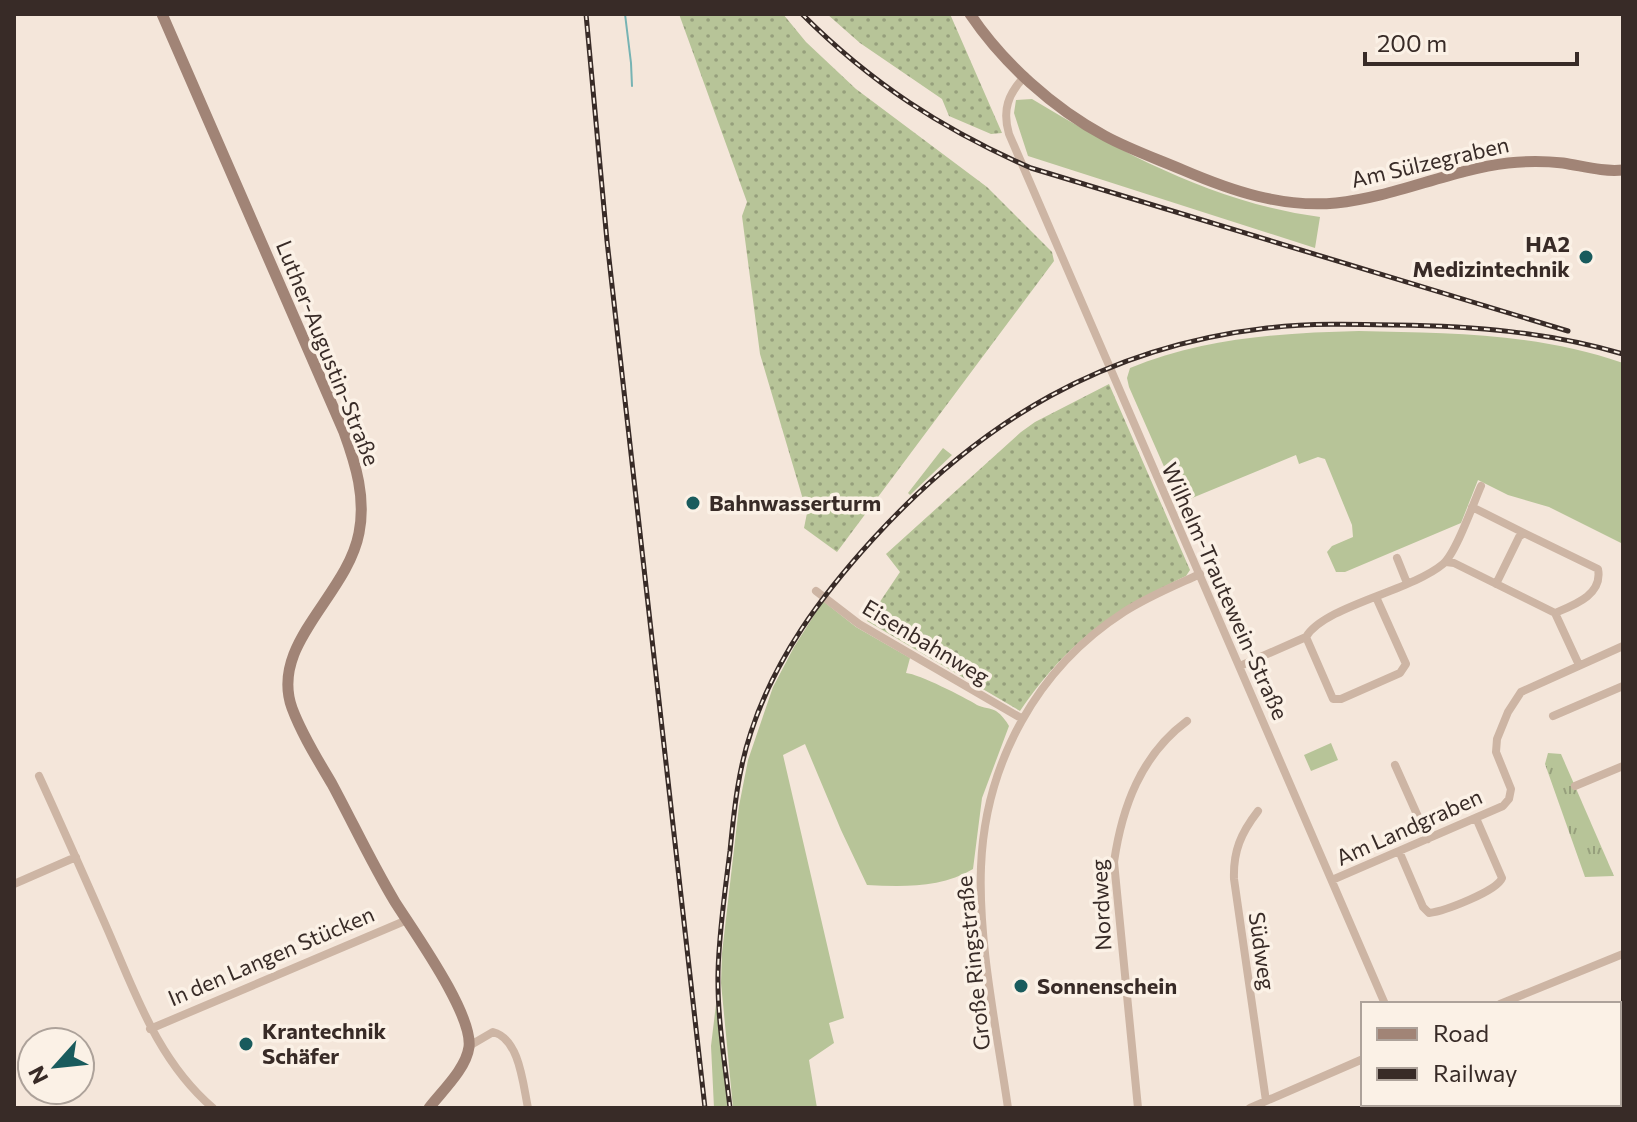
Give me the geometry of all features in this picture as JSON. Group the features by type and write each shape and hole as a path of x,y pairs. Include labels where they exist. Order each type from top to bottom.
{"street":[{"name":"Luther-Augustin-Straße","path":"162,14 337,418 358,476 362,511 356,546 337,587 296,646 289,667 288,695 305,734 407,920 442,975 466,1029 469,1046"},
{"name":"Am Sülzegraben","path":"970,14 992,43 1025,76 1069,112 1109,138 1218,185 1276,201 1322,204 1354,201 1504,164 1548,162 1623,170"},
{"name":"Wilhelm-Trautewein-Straße","path":"1025,76 1011,91 1006,104 1006,126 1011,141 1384,1002"},
{"path":"1446,562 1481,486"},
{"path":"1472,507 1598,569 1599,576 1589,597 1555,613"},
{"path":"1496,584 1519,537 1524,533"},
{"path":"1397,558 1407,583"},
{"path":"1240,666 1306,637 1322,620 1407,583 1446,562 1454,563 1555,613 1579,665"},
{"name":"Große Ringstraße","path":"1008,1108 981,899 985,822 990,799 1021,718 1044,684 1085,641 1142,601 1200,574"},
{"name":"Eisenbahnweg","path":"816,591 859,624 1021,718"},
{"path":"1306,637 1333,699 1341,699 1400,673 1406,664 1376,597"},
{"name":"Am Landgraben","path":"1332,880 1503,806 1511,794 1496,746 1500,728 1521,692 1623,646"},
{"path":"1553,716 1623,686"},
{"name":"Nordweg","path":"1138,1108 1114,862 1119,830 1138,780 1155,752 1187,721"},
{"path":"1395,765 1428,839"},
{"path":"1575,786 1623,766"},
{"name":"In den Langen Stücken","path":"39,776 150,1029 190,1089 213,1108"},
{"name":"Südweg","path":"1258,811 1240,837 1235,853 1234,879 1266,1101"},
{"path":"1399,851 1426,911 1433,913 1457,904 1498,886 1502,878 1476,818"},
{"path":"14,884 76,857"},
{"name":"In den Langen Stücken","path":"150,1029 407,920"},
{"path":"1505,1002 1623,954"},
{"path":"429,1108 466,1058 469,1046 493,1032 506,1039 512,1049 528,1108"},
{"path":"1250,1108 1361,1060"}],"green space":[{"path":"679,14 783,14 806,42 856,89 987,187 1052,252 1054,261 837,552 804,528 807,513 760,354 742,216 747,202"},
{"path":"827,14 950,14 1002,133 991,134 949,116 942,99 860,43"},
{"path":"1032,99 1135,156 1206,188 1281,210 1320,217 1315,248 1028,156 1014,113 1016,100"},
{"path":"1359,331 1526,340 1623,363 1623,544 1549,507 1508,495 1478,480 1461,523 1345,572 1336,572 1327,552 1332,546 1353,537 1352,525 1325,459 1318,457 1299,464 1296,455 1180,503 1129,387 1127,378 1130,368 1186,350 1243,339"},
{"path":"1109,384 1190,570 1186,576 1135,603 1092,631 1056,666 1020,711 867,621 900,572 886,554 1021,432"},
{"path":"943,448 952,455 910,495 908,493"},
{"path":"823,601 856,627 910,658 906,673 996,711 1009,726 982,798 973,869 948,880 922,885 867,885 805,744 783,755 844,1018 829,1023 834,1043 809,1060 817,1108 733,1108 721,983 739,806 748,760 773,687"},
{"path":"1331,743 1338,760 1311,771 1304,755"},
{"path":"1548,753 1561,754 1614,876 1585,877 1545,764"},
{"path":"716,1004 728,1108 714,1108 711,1046"}],"waterway":[{"path":"625,14 632,86"}],"railway":[{"path":"586,14 607,241 705,1108"},
{"path":"802,14 854,62 909,102 967,137 1031,168 1568,331"},
{"path":"730,1108 719,1006 719,957 737,791 751,732 786,653 835,583 873,539 958,458 1050,396 1100,372 1152,352 1267,328 1348,324 1482,329 1539,335 1623,354"}],"place":[{"name":"HA2 Medizintechnik","path":"1586,257"},
{"name":"Bahnwasserturm","path":"693,503"},
{"name":"Sonnenschein","path":"1021,986"},
{"name":"Krantechnik Schäfer","path":"246,1044"}]}
